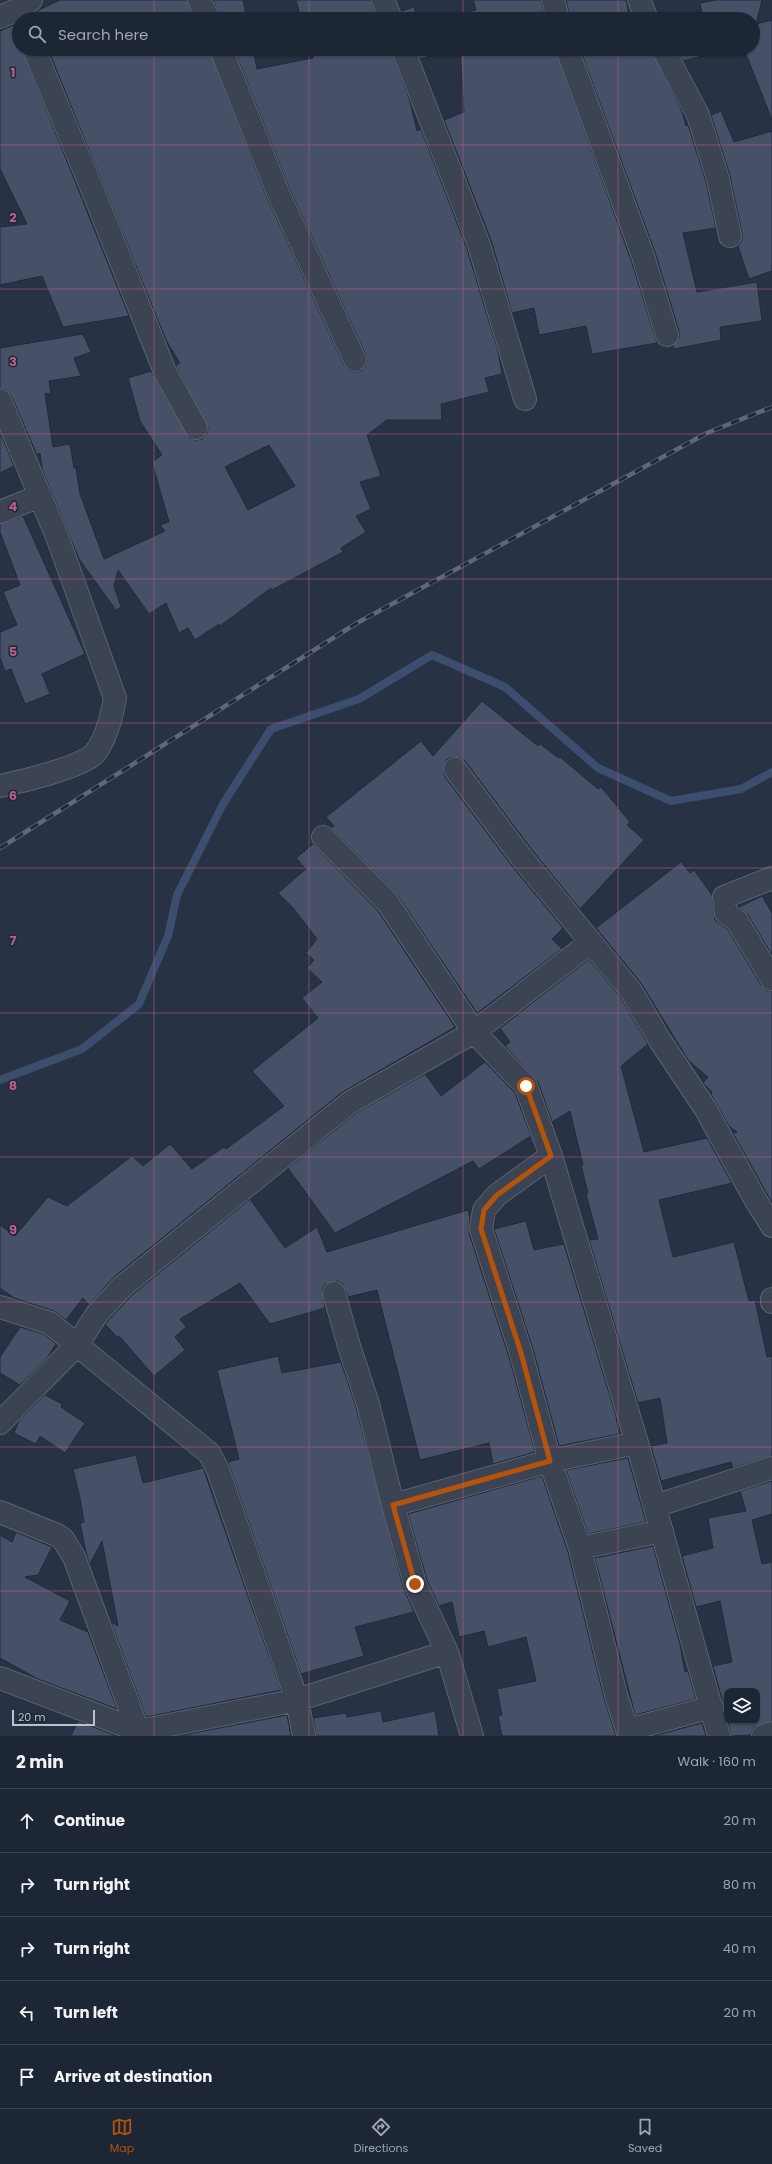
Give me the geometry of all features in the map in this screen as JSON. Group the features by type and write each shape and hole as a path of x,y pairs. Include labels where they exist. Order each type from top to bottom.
{"street":[{"path":"199,0 205,12"},
{"path":"383,0 388,12"},
{"path":"552,0 556,12"},
{"path":"639,0 644,12"},
{"path":"37,56 97,201 165,372 196,428"},
{"path":"224,56 279,195 355,360"},
{"path":"405,56 479,245 525,399"},
{"path":"570,56 643,256 667,335"},
{"path":"667,56 698,115 718,179 730,236"},
{"path":"0,400 58,539 115,698 112,718 94,753 66,768 0,786"},
{"path":"0,512 40,496"},
{"path":"455,770 522,858 631,991 661,1042 705,1108 754,1199 772,1226"},
{"path":"323,837 388,903 474,1032 526,1086 551,1156 637,1444 719,1736"},
{"path":"772,878 724,897 726,913 737,921 772,979"},
{"path":"0,1423 77,1344 96,1314 122,1287 349,1103 474,1032 591,942"},
{"path":"551,1156 497,1195 484,1210 481,1229 521,1353 550,1461 580,1548 616,1695 628,1733 712,1707"},
{"path":"334,1293 368,1404 393,1505 415,1584 447,1652 472,1736"},
{"path":"0,1308 50,1323 209,1453 218,1470 297,1700 304,1736"},
{"path":"393,1505 550,1461 637,1444"},
{"path":"655,1506 772,1468"},
{"path":"0,1512 56,1535 68,1546 74,1557 140,1734"},
{"path":"580,1548 662,1531"},
{"path":"0,1678 140,1734 297,1700 447,1652"},
{"path":"763,1736 772,1733"}],"building":[{"path":"60,0 187,0 192,12 36,12"},
{"path":"213,0 243,0 246,12 218,12"},
{"path":"296,0 371,0 375,12 299,12"},
{"path":"473,0 541,0 544,12 468,12 476,10"},
{"path":"566,0 626,0 628,12 569,12"},
{"path":"716,0 762,0 759,12 702,12 700,3"},
{"path":"414,7 415,12 401,12"},
{"path":"772,20 772,120 747,56 760,56 760,23"},
{"path":"12,26 12,56 25,56 129,316 63,327 42,276 0,285 0,227 27,224 0,169 0,31"},
{"path":"51,56 212,56 268,200 344,365 348,370 354,372 361,371 365,367 367,361 366,355 290,190 237,56 254,56 257,69 313,58 312,56 394,56 409,98 417,131 421,129 467,249 498,351 502,374 485,378 489,392 441,404 442,420 387,420 367,435 381,476 360,482 371,509 356,516 366,532 341,548 343,552 272,590 271,588 220,626 219,624 195,640 188,628 179,633 166,603 149,614 118,570 114,586 121,607 116,610 79,559 42,469 40,453 37,455 11,395 7,390 0,388 0,348 83,334 91,352 74,358 81,376 49,381 51,393 45,394 53,447 70,444 80,494 104,559 165,531 160,525 169,522 152,462 162,455 140,421 128,378 151,371 189,438 195,440 202,439 207,434 208,428 176,367 176,365 180,363 166,340","holes":["269,445 295,486 248,510 225,467"]},
{"path":"419,56 430,56 420,59"},
{"path":"460,56 558,56 631,260 657,343 592,354 586,326 539,335 534,308 512,313 491,240 444,120 464,112"},
{"path":"583,56 654,56 682,111 686,126 688,125 706,182 716,228 683,233 697,292 757,282 762,321 720,327 721,340 674,349 673,345 679,338 679,331 655,252"},
{"path":"680,56 702,56 683,61"},
{"path":"721,111 734,142 772,131 772,271 749,279 738,246 742,240 742,233 730,176 711,115"},
{"path":"0,432 14,466 0,473"},
{"path":"23,516 85,654 42,674 50,694 25,704 11,669 5,671 0,658 0,632 17,625 3,592 20,585 0,532 0,524"},
{"path":"482,701 538,746 540,744 559,758 560,757 598,789 601,787 630,822 627,825 644,840 580,909 532,850 465,761 454,757 447,759 443,770 445,777 512,866 563,928 552,939 562,949 477,1013 398,896 331,828 334,826 326,817 421,741 433,756"},
{"path":"313,844 378,911 455,1027 341,1093 114,1277 89,1305 83,1298 66,1320 54,1311 14,1298 0,1288 0,1225 15,1236 48,1197 67,1206 132,1156 143,1166 170,1144 192,1169 224,1147 226,1149 284,1106 252,1071 318,1018 302,998 322,982 307,968 314,960 306,953 317,939 294,909 278,893 306,869 296,858"},
{"path":"681,862 690,873 694,870 712,895 715,920 728,930 761,985 766,990 772,991 772,1203 733,1133 737,1132 729,1126 711,1094 712,1092 703,1083 708,1077 688,1060 641,983 596,928"},
{"path":"762,896 772,913 772,955 748,915 739,907"},
{"path":"589,959 621,998 648,1044 621,1066 644,1152 707,1138 732,1183 659,1200 673,1257 734,1242 749,1301 755,1300 767,1357 772,1356 772,1456 733,1468 731,1462 661,1481 651,1446 667,1443 660,1398 638,1403 589,1240 598,1239 586,1194 588,1193 581,1165 583,1165 570,1111 552,1122 538,1082 505,1046 510,1042 500,1028"},
{"path":"485,1062 515,1093 531,1136 479,1169 473,1161 335,1233 288,1168 356,1113 425,1074 441,1096"},
{"path":"250,1199 285,1248 317,1227 327,1252 468,1210 470,1217 469,1233 509,1357 535,1452 493,1464 489,1443 420,1460 377,1290 348,1297 343,1284 337,1281 325,1284 322,1290 325,1308 270,1324 240,1283 180,1319 186,1327 175,1337 185,1350 154,1376 119,1336 117,1337 105,1324 131,1296"},
{"path":"526,1221 534,1250 564,1244 616,1416 619,1434 559,1446 533,1349 494,1229"},
{"path":"20,1327 44,1334 56,1344 47,1358 20,1385 0,1373 0,1357"},
{"path":"278,1356 282,1373 341,1362 356,1407 403,1587 414,1612 355,1627 364,1656 301,1674 228,1462 239,1459 217,1370"},
{"path":"45,1395 62,1404 61,1407 85,1423 65,1453 40,1436 36,1444 14,1433 19,1421"},
{"path":"136,1455 143,1483 203,1468 281,1690 146,1717 111,1622 118,1626 102,1541 90,1564 87,1557 80,1523 84,1522 73,1469"},
{"path":"628,1458 646,1522 588,1534 566,1470"},
{"path":"542,1476 568,1552 604,1698 616,1736 502,1736 498,1716 502,1715 497,1689 536,1681 526,1637 488,1647 484,1631 459,1637 452,1602 439,1606 427,1580 408,1514"},
{"path":"772,1481 772,1514 752,1520 762,1564 772,1562 772,1721 754,1727 751,1735 731,1736 729,1724 760,1724 760,1688 724,1688 724,1707 713,1666 732,1662 720,1601 696,1607 682,1556 713,1548 708,1518 746,1511 740,1491"},
{"path":"16,1532 52,1547 38,1575 25,1577 70,1601 60,1620 88,1632 117,1709 38,1679 0,1658 0,1535 12,1542"},
{"path":"653,1546 680,1644 685,1672 688,1671 696,1699 635,1715 595,1558"},
{"path":"381,1711 383,1722 435,1711 439,1736 316,1736 313,1718 346,1713 347,1717"},
{"path":"287,1715 291,1736 178,1736"},
{"path":"78,1721 117,1736 71,1736"},
{"path":"702,1723 706,1736 653,1736"}],"waterway":[{"path":"0,1080 82,1049 139,1004 168,936 177,895 223,804 271,729 359,699 432,655 505,687 598,768 671,801 741,789 772,772"}],"railway":[{"path":"0,848 357,623 707,433 772,407"}],"route":[{"path":"415,1584 393,1505 550,1461 521,1353 481,1229 484,1210 497,1195 551,1156 526,1086"}]}
